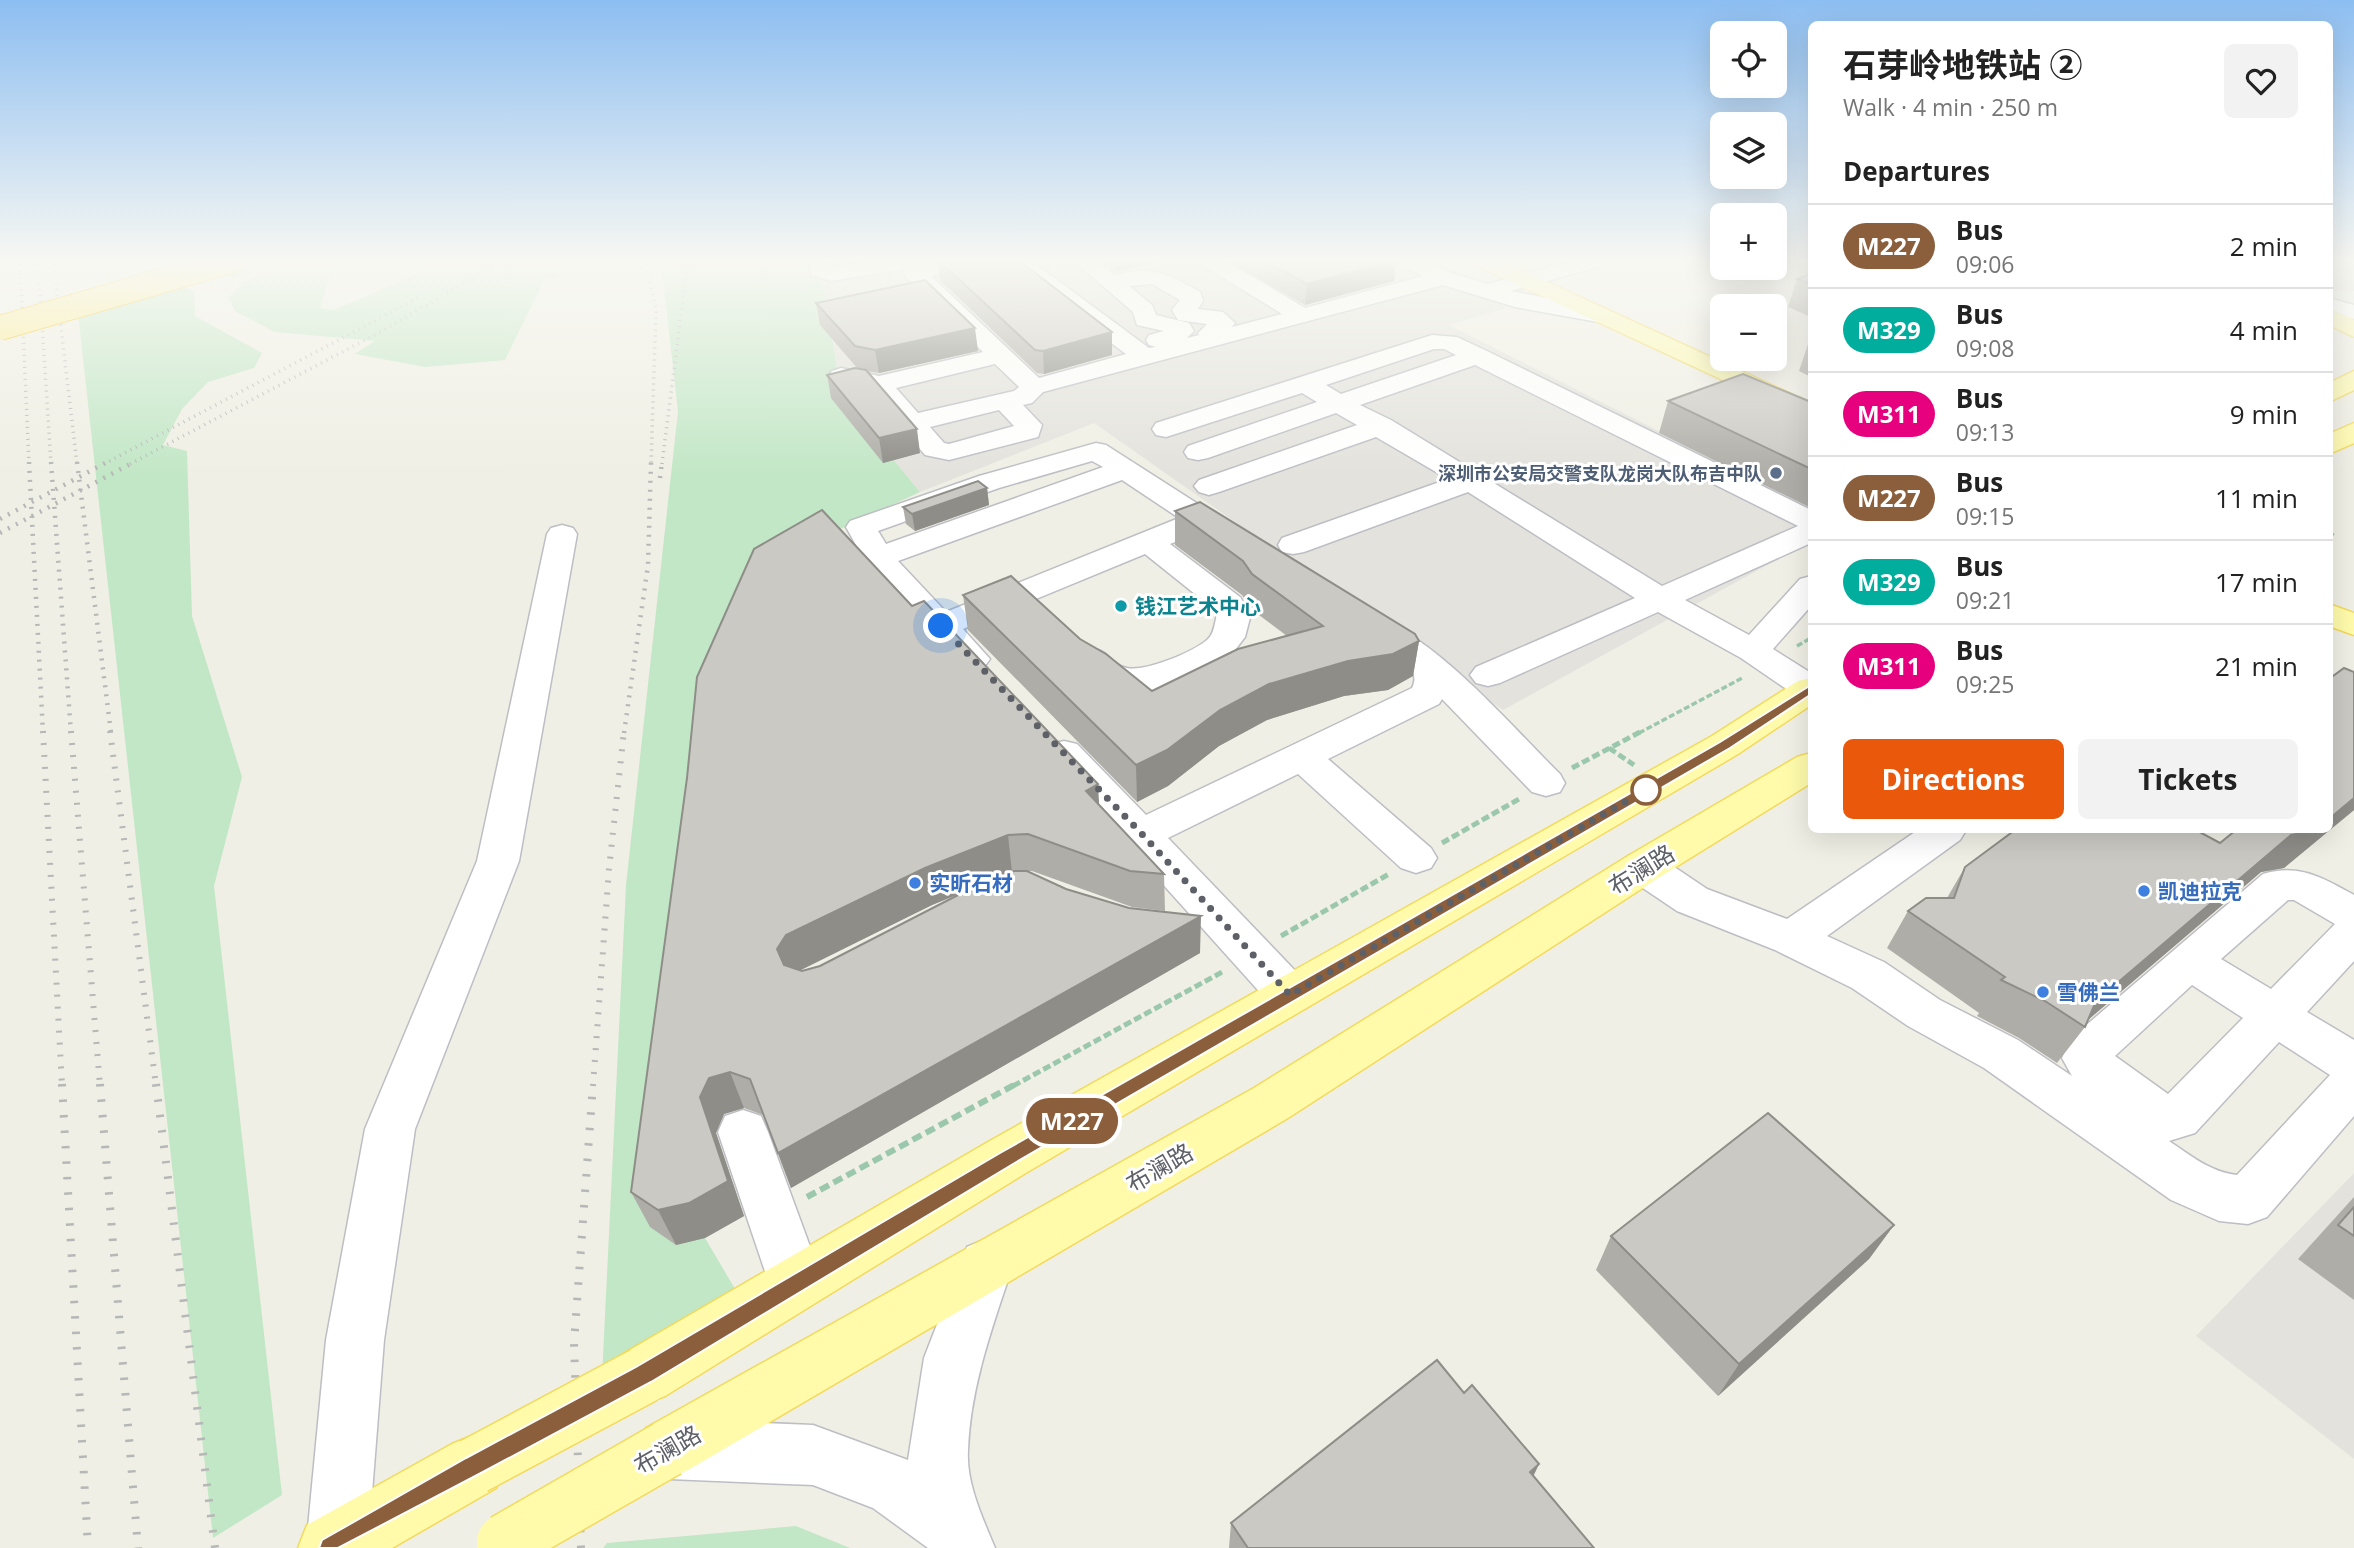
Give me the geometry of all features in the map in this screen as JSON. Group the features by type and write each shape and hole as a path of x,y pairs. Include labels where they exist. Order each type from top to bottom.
{"main road":[{"path":"1633,331 1808,412"},
{"path":"1666,331 1710,350"},
{"path":"1758,371 1808,394"},
{"path":"2333,392 2354,379"},
{"path":"2333,444 2354,431"},
{"path":"2333,616 2354,625"},
{"path":"2333,637 2354,645"},
{"path":"333,1546 643,1375 795,1282 1725,745 1808,691"},
{"name":"布澜路","path":"499,1545 1271,1103 1643,867 1808,768"}],"street":[{"path":"976,331 1034,387"},
{"path":"1120,331 1148,350 1214,331"},
{"path":"1127,331 1148,350"},
{"path":"1148,350 1182,331"},
{"path":"912,423 1023,397 1034,387 1148,350 1233,331"},
{"path":"1166,429 1432,342 1448,342 1808,520"},
{"path":"841,376 848,380 879,384 1001,355"},
{"path":"1198,452 1479,356"},
{"path":"879,384 935,449 949,452 1028,431 1028,425 1005,401"},
{"path":"1305,384 1381,426 1658,598 1753,651 1808,687"},
{"path":"1209,486 1381,426"},
{"path":"998,685 878,558 954,528 1067,492 1125,469 1254,553 1294,562 1471,481"},
{"path":"1758,474 1808,499"},
{"path":"941,626 1032,604 1148,542 1202,520"},
{"path":"1488,675 1808,533"},
{"path":"333,1546 355,1340 390,1129 498,861 562,534"},
{"path":"1074,642 1115,678 1148,680 1206,655 1228,637 1234,614 1228,604 1148,542"},
{"path":"1753,651 1808,589"},
{"path":"1342,609 1424,660 1546,783"},
{"path":"1142,834 1426,696 1433,688 1436,678 1433,669"},
{"path":"1046,735 1142,834 1236,952 1290,995"},
{"path":"1301,756 1416,858"},
{"path":"1791,938 1942,833"},
{"path":"1643,867 1692,900 1791,938 1868,975 1924,1013 2001,1054 2189,1183 2219,1197 2248,1200 2354,1082"},
{"path":"2354,915 2301,885 2278,885 2189,961 2087,1053 2086,1058 2092,1066 2162,1117 2172,1120 2177,1118 2354,933"},
{"path":"1181,931 1236,952"},
{"path":"2189,961 2354,1065"},
{"path":"743,1132 795,1282"},
{"path":"956,1536 937,1453 953,1358 986,1265"},
{"path":"667,1449 813,1455 892,1484 956,1536"}],"path":[{"path":"771,1216 1236,952"}],"shaded area":[{"path":"831,331 1461,331 1808,506 1808,543 1503,710 1094,423 920,492 841,396"},
{"path":"2354,1173 2354,1459 2196,1336"}],"green space":[{"path":"80,331 223,331 262,353 254,368 208,382 182,409 163,445 187,451 192,616 242,777 214,886 282,1495 213,1538"},
{"path":"519,331 505,360 425,367 355,354 375,341 275,332"},
{"path":"669,331 831,331 841,396 920,492 834,532 763,583 705,1238 741,1299 602,1377 626,885 678,411"},
{"path":"796,1526 850,1548 603,1548 607,1543"}],"building":[{"path":"842,331 960,331 875,350 855,346"},
{"path":"1015,331 1112,332 1043,351 1035,350"},
{"path":"855,368 866,370 917,429 879,438 827,375"},
{"path":"1743,374 1808,401 1808,468 1668,401"},
{"path":"978,481 987,488 912,514 903,507"},
{"path":"1200,502 1415,634 1419,641 1393,654 1348,661 1269,684 1220,710 1167,750 1136,765 963,595 1011,576 1080,639 1106,654 1152,691 1238,649 1323,626 1252,574 1243,561 1175,511"},
{"name":"实昕石材","path":"822,510 912,606 924,601 1098,784 1086,791 1164,874 1130,871 1028,834 1008,835 925,868 786,935 777,949 784,965 802,971 820,966 958,895 1014,871 1027,871 1066,889 1129,908 1201,916 778,1153 750,1079 730,1072 709,1078 700,1097 728,1181 689,1203 658,1210 631,1192 687,778 697,677 754,549"},
{"path":"2344,668 2354,672 2354,798 2333,816 2333,676"},
{"path":"2011,833 2202,833 2220,843 2232,833 2302,833 2291,835 2096,1001 2085,1027 2045,1001 2001,980 2005,977 1908,911 1926,898 1954,898 1965,867"},
{"path":"1768,1113 1894,1225 1739,1364 1611,1236"},
{"path":"2354,1207 2354,1236 2338,1225"},
{"path":"1437,1360 1464,1393 1472,1385 1539,1464 1530,1472 1594,1548 1248,1548 1231,1523"}],"railway":[{"path":"23,331 29,464"},
{"path":"43,331 51,464"},
{"path":"61,331 77,464"},
{"path":"104,464 355,331"},
{"path":"130,464 382,331"},
{"path":"651,464 655,331"},
{"path":"662,464 679,331"},
{"path":"29,462 31,502"},
{"path":"51,462 53,491"},
{"path":"77,462 79,477"},
{"path":"79,477 107,462"},
{"path":"81,490 134,462"},
{"path":"624,733 648,565 651,462"},
{"path":"660,478 662,462"},
{"path":"53,491 79,477"},
{"path":"79,477 81,490"},
{"path":"54,504 81,490"},
{"path":"81,490 111,733"},
{"path":"31,502 53,491"},
{"path":"53,491 54,504"},
{"path":"0,519 31,502"},
{"path":"31,502 32,516"},
{"path":"32,516 54,504"},
{"path":"54,504 71,733"},
{"path":"0,533 32,516"},
{"path":"32,516 43,733"},
{"path":"43,731 62,1086"},
{"path":"71,731 100,1086"},
{"path":"110,731 156,1086"},
{"path":"593,1086 609,869 624,731"},
{"path":"62,1084 88,1548"},
{"path":"100,1084 138,1548"},
{"path":"156,1084 215,1548"},
{"path":"581,1548 574,1343 593,1084"}],"bus line":[{"name":"M227","path":"330,1548 474,1466 643,1375 1006,1158 1725,745 1808,691"}],"place":[{"name":"深圳市公安局交警支队龙岗大队布吉中队","path":"1776,473"},
{"name":"钱江艺术中心","path":"1121,606"},
{"name":"实昕石材","path":"915,883"},
{"name":"凯迪拉克","path":"2144,891"},
{"name":"雪佛兰","path":"2043,992"}],"route":[{"path":"941,626 1142,834 1290,995 1646,790"}]}
